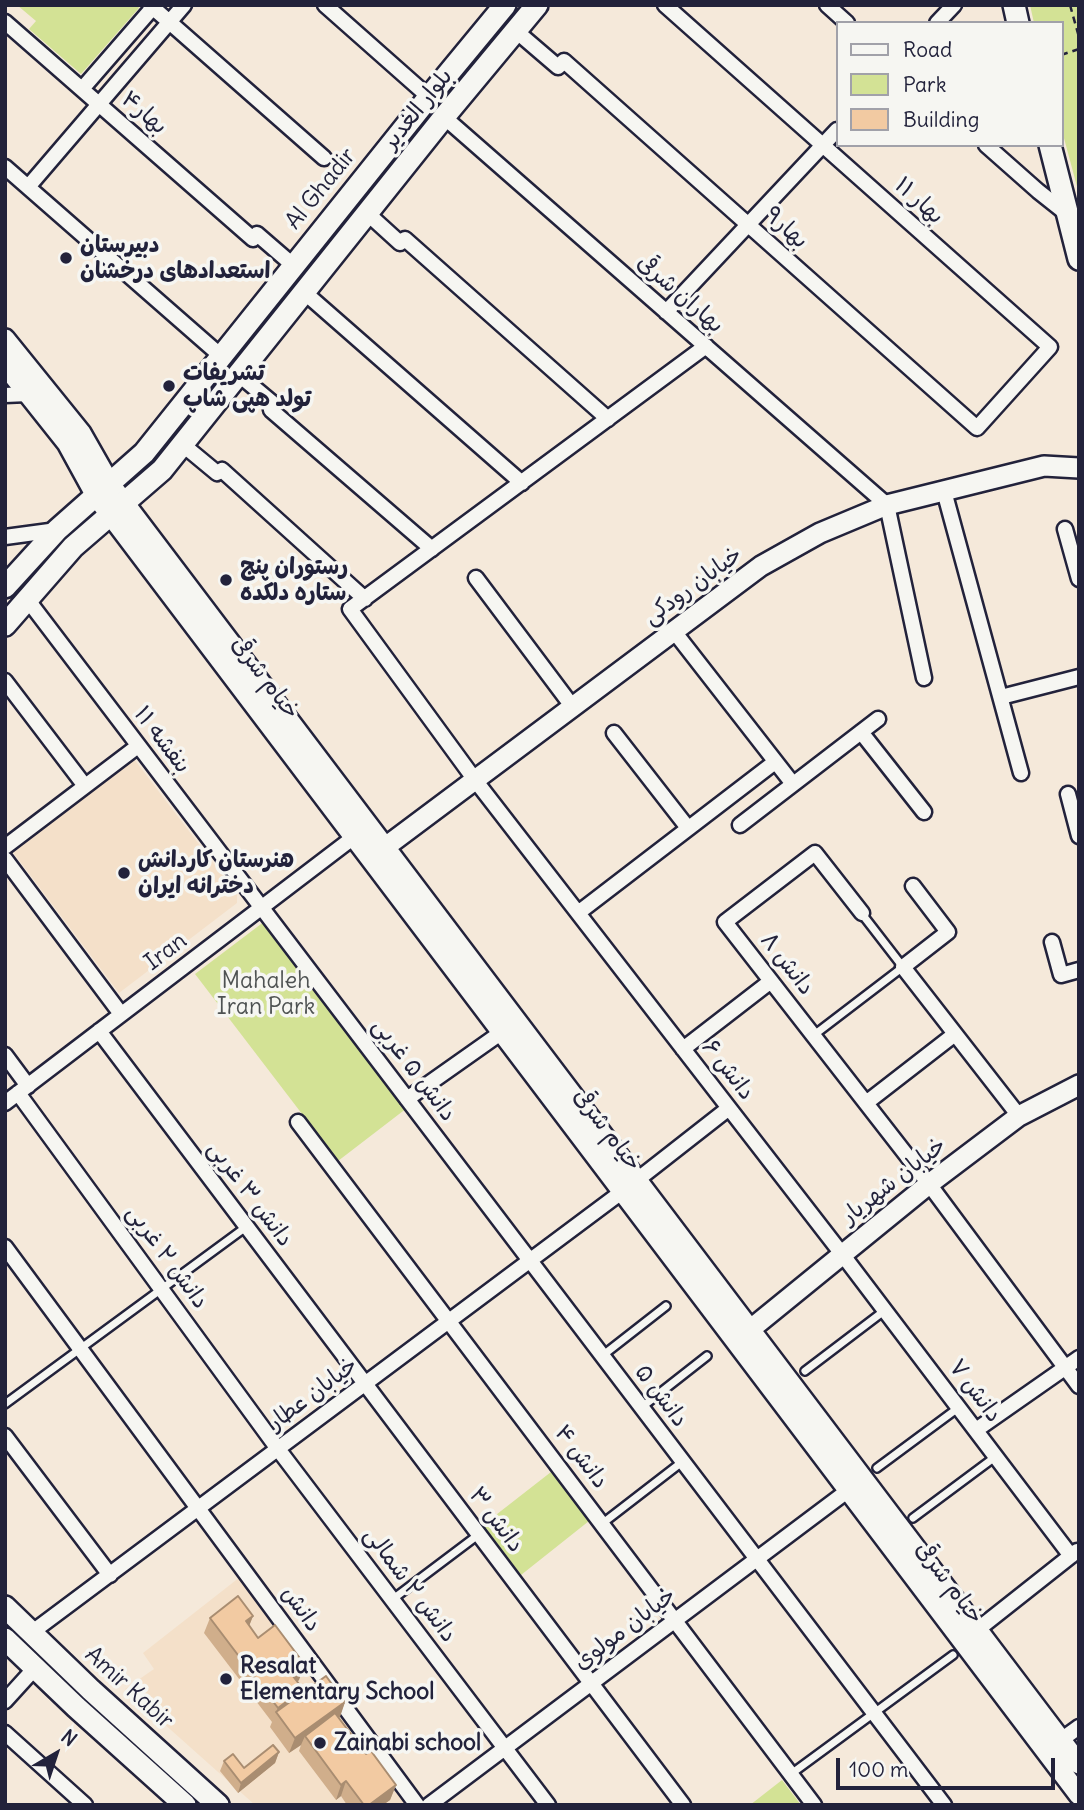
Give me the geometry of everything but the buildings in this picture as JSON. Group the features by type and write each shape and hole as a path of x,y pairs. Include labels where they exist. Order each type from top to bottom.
{"main road":[{"name":"بلوار الغدیر","path":"117,509 162,470 537,5"},
{"name":"Al Ghadir","path":"5,587 57,530 144,453 499,7"},
{"path":"429,97 444,117"},
{"path":"1050,147 1079,259"},
{"path":"5,625 74,548 117,509"},
{"name":"Amir Kabir","path":"5,1608 218,1805"},
{"path":"5,1639 185,1805"}],"street":[{"path":"28,187 184,5"},
{"path":"325,5 429,97"},
{"name":"بهار ۱۱","path":"664,5 1049,347 977,428"},
{"path":"827,5 845,21"},
{"path":"939,21 954,5"},
{"path":"82,89 153,6 324,158"},
{"name":"بهار۴","path":"5,22 253,239 257,234 294,265"},
{"name":"بهار۹","path":"516,31 558,67 564,61 977,428"},
{"name":"بهاران شرقی","path":"444,117 887,505"},
{"path":"666,312 836,131"},
{"path":"988,147 1067,214"},
{"path":"5,167 222,356"},
{"path":"367,213 401,243 405,239 608,419"},
{"path":"304,292 522,483"},
{"path":"5,339 80,433 103,490"},
{"path":"182,444 217,473 222,470 365,598 706,346"},
{"path":"5,365 117,509"},
{"path":"238,374 275,405 271,410 432,549"},
{"path":"5,396 28,394"},
{"name":"خیابان رودکی","path":"378,853 761,566 820,533 887,505 1044,466 1079,468"},
{"path":"944,491 1021,773"},
{"path":"887,505 924,678"},
{"name":"خیام شرقی","path":"117,509 354,837 378,853"},
{"name":"خیام شرقی","path":"117,509 743,1335 863,1479 965,1642 1079,1794"},
{"path":"1065,529 1079,579"},
{"path":"5,537 57,530"},
{"path":"477,578 572,706"},
{"name":"دانش ۶","path":"365,598 350,610 578,914 842,1254"},
{"name":"بنفشه ۱۱","path":"27,599 261,908"},
{"path":"673,630 793,785"},
{"path":"1001,697 1079,677"},
{"path":"5,681 85,786"},
{"path":"740,825 878,719"},
{"path":"861,732 924,812"},
{"path":"614,733 688,828"},
{"path":"5,847 138,746"},
{"path":"578,914 775,761"},
{"path":"1068,794 1079,835"},
{"name":"Iran","path":"5,1103 354,837"},
{"name":"دانش ۸","path":"862,913 815,853 725,922 929,1184 1079,1386"},
{"path":"5,859 121,1014"},
{"path":"913,886 948,932 903,967 1019,1116"},
{"name":"دانش ۵ غربی","path":"261,908 530,1261"},
{"path":"1052,943 1061,975 1079,971"},
{"path":"683,1049 771,981"},
{"path":"407,1099 509,1027"},
{"name":"دانش ۳ غربی","path":"99,1031 365,1384"},
{"path":"866,1103 955,1034"},
{"name":"دانش ۲ غربی","path":"5,1055 23,1089 162,1289 278,1449"},
{"name":"خیابان شهریار","path":"743,1335 929,1184 1019,1116 1079,1085"},
{"name":"خیابان عطار","path":"31,1633 630,1186 729,1108"},
{"name":"دانش ۴","path":"298,1122 814,1805"},
{"name":"دانش","path":"5,1247 417,1805"},
{"name":"دانش ۷","path":"842,1254 996,1456 1075,1553"},
{"name":"دانش ۵","path":"530,1261 943,1805"},
{"path":"976,1430 1079,1358"},
{"name":"دانش ۳","path":"365,1384 683,1805"},
{"path":"5,1436 110,1574"},
{"name":"دانش ۲ شمالی","path":"278,1449 548,1805"},
{"name":"خیابان مولوی","path":"429,1805 863,1479"},
{"path":"965,1642 1075,1553"},
{"name":"خیام شرقی","path":"965,1642 1061,1740 1079,1764"},
{"path":"5,1701 35,1668"},
{"path":"1061,1740 1079,1727"},
{"path":"5,1732 85,1805"}],"lane":[{"path":"814,1035 903,967 862,913"},
{"path":"5,1404 246,1227"},
{"path":"602,1356 666,1306"},
{"path":"805,1371 885,1310"},
{"path":"641,1407 707,1356"},
{"path":"863,1479 958,1407"},
{"path":"913,1518 996,1456"},
{"path":"603,1523 682,1462"},
{"path":"393,1600 479,1534"},
{"path":"791,1774 965,1642"}],"path":[{"path":"1070,5 1079,37"}],"shaded area":[{"name":"هنرستان کاردانش دخترانه ایران","path":"134,759 237,894 237,903 119,993 12,851"},
{"name":"Resalat Elementary School","path":"240,1577 332,1706 408,1805 255,1805 125,1689 154,1669 143,1653"}],"green space":[{"path":"17,5 137,5 139,8 81,74 29,29 36,21"},
{"path":"1030,5 1079,5 1079,194 1063,134 1063,21 1034,21"},
{"name":"Mahaleh Iran Park","path":"265,921 407,1108 338,1161 195,974"},
{"path":"551,1472 589,1521 521,1575 483,1525"},
{"path":"782,1780 801,1805 750,1805"}],"place":[{"name":"دبیرستان استعدادهای درخشان","path":"66,258"},
{"name":"تشریفات تولد هپی شاپ","path":"169,386"},
{"name":"رستوران پنج ستاره دلکده","path":"226,580"},
{"name":"هنرستان کاردانش دخترانه ایران","path":"124,873"},
{"name":"Resalat Elementary School","path":"226,1679"},
{"name":"Zainabi school","path":"320,1743"}]}
